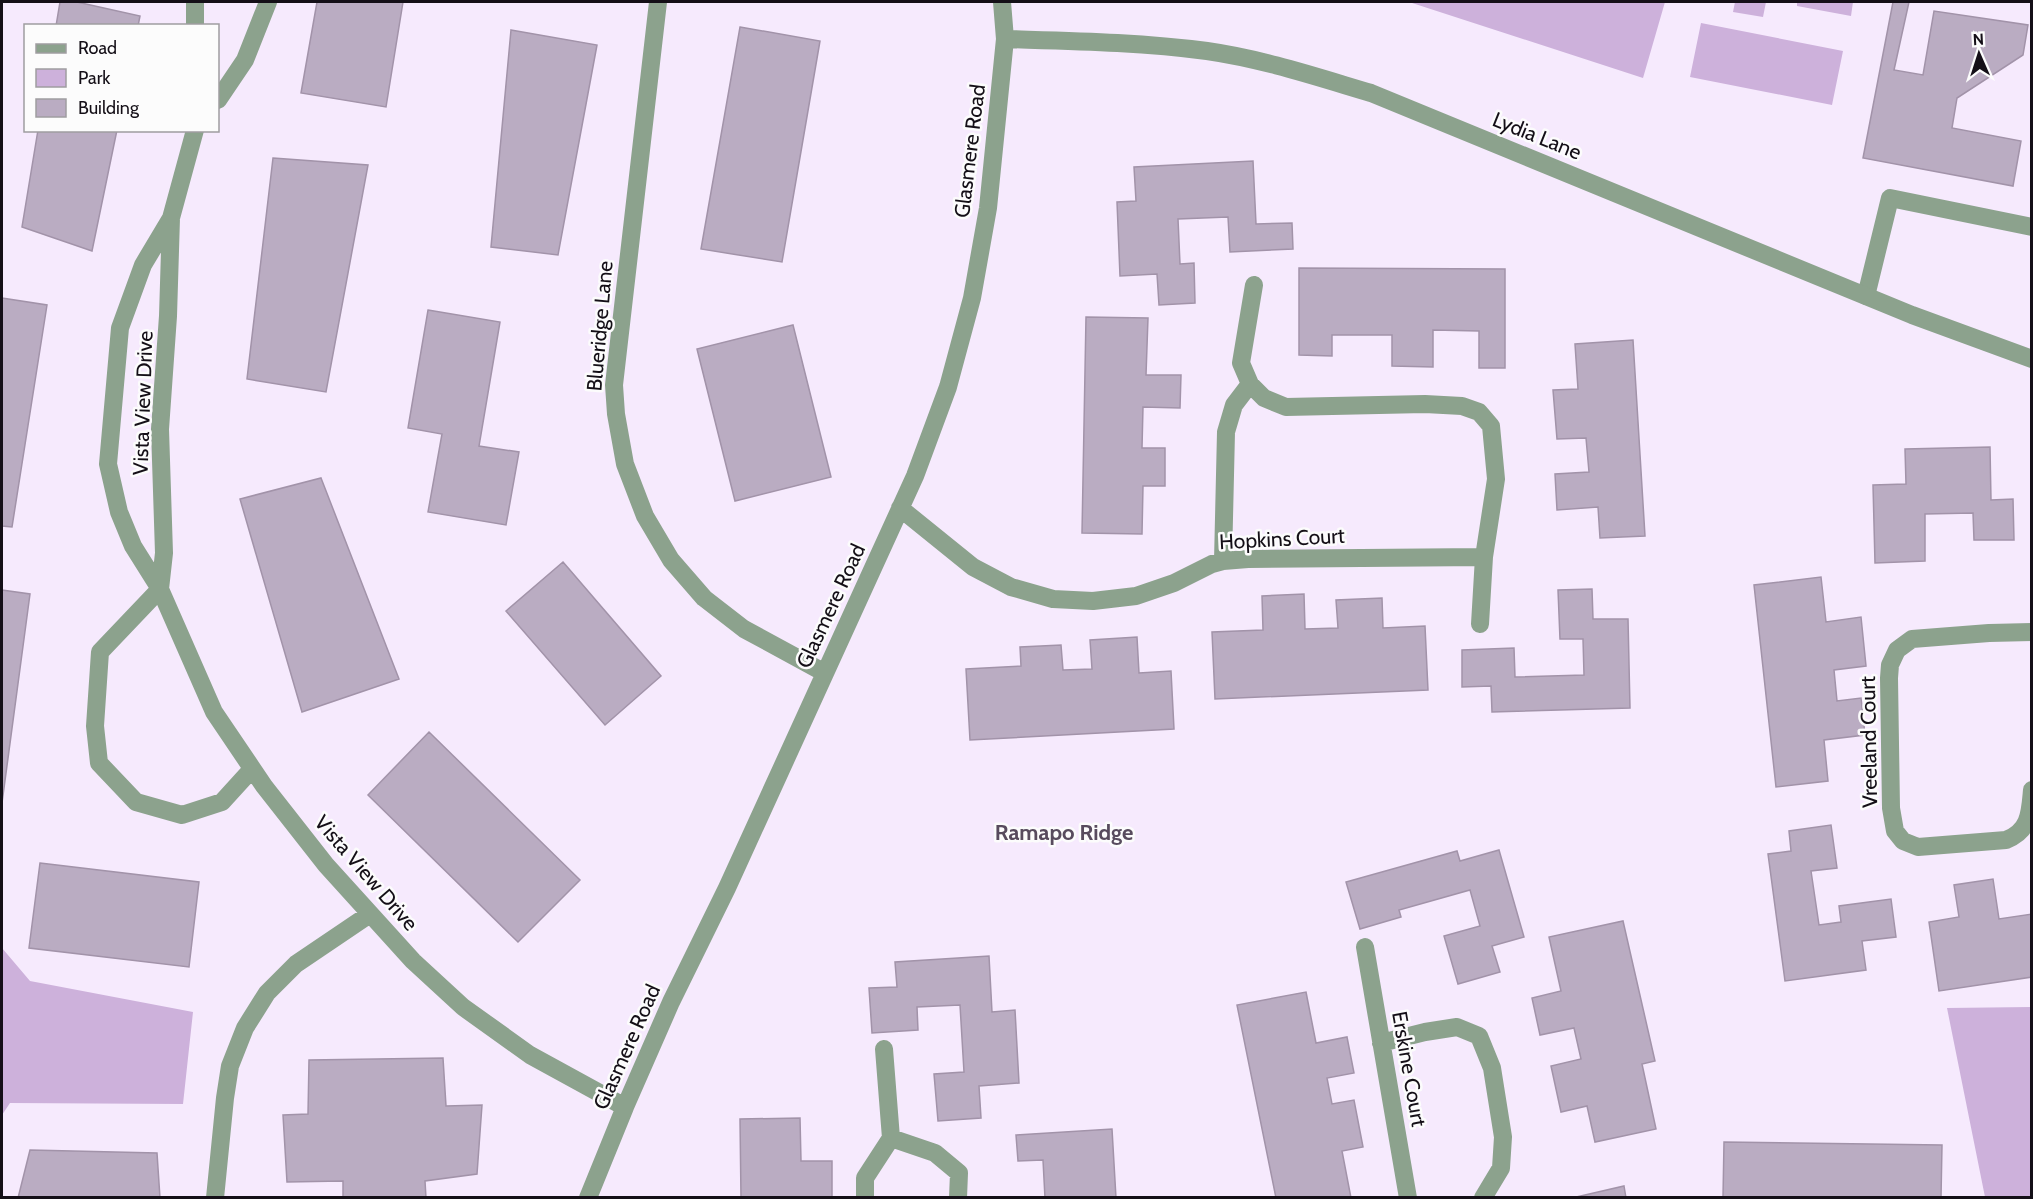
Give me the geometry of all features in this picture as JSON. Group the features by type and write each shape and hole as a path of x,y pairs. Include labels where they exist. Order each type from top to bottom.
{"street":[{"path":"195,2 195,24"},
{"path":"219,98 244,60 268,2"},
{"name":"Blueridge Lane","path":"658,2 614,386 616,414 625,464 645,516 671,560 704,598 744,629 825,674"},
{"name":"Glasmere Road","path":"588,1197 671,1002 727,888 915,476 948,387 972,298 988,208 1005,39 1002,2"},
{"name":"Lydia Lane","path":"1005,39 1113,42 1208,51 1283,66 1371,93 1866,296 2031,359"},
{"name":"Vista View Drive","path":"160,589 164,553 160,429 168,316 171,218 194,132"},
{"path":"1866,296 1890,198 2031,227"},
{"name":"Vista View Drive","path":"171,218 143,265 120,328 108,464 119,512 133,546 160,589 214,712 252,769 326,865 413,962 463,1007 530,1055 625,1107"},
{"path":"1254,285 1241,363 1250,384 1264,398 1286,406 1425,404 1462,406 1479,412 1491,426 1496,479 1484,557 1480,624"},
{"path":"1223,561 1226,432 1234,405 1250,384"},
{"name":"Hopkins Court","path":"900,508 973,567 1011,587 1053,598 1093,602 1136,596 1174,583 1223,561 1484,557"},
{"path":"160,589 100,652 94,726 99,763 136,802 182,815 222,802 252,769"},
{"name":"Vreeland Court","path":"2031,632 1912,639 1897,650 1890,665 1889,678 1891,808 1895,831 1903,842 1918,847 2006,840 2016,836 2025,826 2029,815 2031,790"},
{"path":"215,1197 225,1098 231,1066 245,1028 267,993 296,964 370,914"},
{"name":"Erskine Court","path":"1365,947 1408,1197"},
{"path":"1381,1043 1456,1027 1479,1036 1492,1068 1503,1137 1501,1168 1483,1197"},
{"path":"865,1197 865,1178 891,1138 884,1049"},
{"path":"891,1138 935,1153 959,1173 958,1197"}],"green space":[{"path":"1409,2 1665,2 1643,78"},
{"path":"1735,2 1766,2 1763,17 1733,12"},
{"path":"1797,2 1853,2 1851,16 1797,6"},
{"path":"1701,23 1843,51 1832,105 1690,77"},
{"path":"2,948 30,981 193,1012 183,1104 10,1103 2,1115"},
{"path":"2031,1007 2031,1197 1985,1197 1947,1008"}],"building":[{"path":"60,2 77,2 140,16 138,24 56,24"},
{"path":"317,2 403,2 386,107 301,93"},
{"path":"1893,2 1909,2 1894,70 1923,75 1934,11 2028,25 2023,55 1957,98 1952,128 2021,141 2013,186 1863,158"},
{"path":"740,27 820,41 782,262 701,249"},
{"path":"511,30 597,45 558,255 491,247"},
{"path":"38,132 117,132 92,251 22,227"},
{"path":"273,158 368,165 326,392 247,379"},
{"path":"1253,161 1256,224 1292,223 1293,249 1230,252 1228,217 1178,219 1180,264 1194,263 1195,303 1159,305 1157,274 1120,276 1117,202 1136,201 1134,167"},
{"path":"1299,268 1505,269 1505,368 1479,368 1479,331 1433,330 1433,367 1392,366 1392,335 1332,335 1332,356 1299,355"},
{"path":"2,298 47,305 12,527 2,526"},
{"path":"428,310 500,322 479,446 519,452 506,525 428,512 442,434 408,428"},
{"path":"1086,317 1148,318 1146,375 1181,375 1180,408 1143,407 1142,448 1165,448 1165,486 1143,486 1142,534 1082,533"},
{"path":"793,325 831,477 735,501 697,349"},
{"path":"1633,340 1645,536 1600,538 1598,507 1557,510 1555,474 1589,472 1586,438 1557,439 1553,390 1578,389 1575,344"},
{"path":"1990,447 1991,500 2013,499 2014,540 1974,540 1973,513 1925,514 1925,561 1875,563 1873,485 1906,484 1905,449"},
{"path":"321,478 399,679 302,712 240,499"},
{"path":"563,562 661,676 605,725 506,611"},
{"path":"1821,577 1826,622 1861,617 1866,666 1834,670 1837,701 1861,698 1865,735 1824,740 1828,781 1776,787 1754,585"},
{"path":"1592,589 1593,619 1628,619 1630,708 1492,712 1491,686 1462,687 1462,650 1514,648 1515,677 1584,675 1583,639 1560,639 1558,590"},
{"path":"2,590 30,594 2,803"},
{"path":"1304,594 1305,629 1338,628 1336,600 1382,598 1383,628 1425,626 1428,690 1215,699 1212,632 1263,630 1262,596"},
{"path":"1137,637 1139,673 1171,671 1174,729 970,740 966,669 1021,666 1020,647 1061,645 1063,670 1092,669 1090,640"},
{"path":"429,732 580,880 518,942 368,795"},
{"path":"1831,825 1837,868 1811,871 1819,925 1841,922 1839,906 1891,899 1896,937 1862,941 1866,970 1785,981 1768,854 1791,851 1789,831"},
{"path":"1499,850 1524,937 1492,946 1500,972 1458,984 1444,936 1480,926 1470,890 1399,910 1401,917 1360,929 1346,882 1457,851 1460,861"},
{"path":"40,863 199,882 189,967 29,948"},
{"path":"1993,879 1999,919 2032,914 2032,977 1939,991 1929,922 1959,917 1954,885"},
{"path":"1623,921 1655,1061 1642,1064 1656,1129 1595,1142 1587,1106 1561,1112 1551,1066 1581,1059 1574,1028 1540,1035 1532,998 1561,991 1549,937"},
{"path":"989,956 992,1012 1015,1010 1019,1083 979,1086 981,1118 938,1121 934,1074 964,1072 960,1005 917,1007 918,1030 872,1033 869,988 897,987 895,962"},
{"path":"1306,992 1316,1043 1347,1037 1354,1073 1327,1078 1332,1104 1354,1100 1363,1147 1342,1151 1351,1198 1276,1198 1237,1005"},
{"path":"443,1058 446,1106 482,1105 477,1174 425,1181 426,1198 343,1198 343,1181 287,1182 283,1115 308,1114 309,1060"},
{"path":"800,1118 801,1161 832,1161 832,1198 741,1198 740,1119"},
{"path":"1112,1129 1116,1198 1045,1198 1043,1160 1018,1161 1016,1135"},
{"path":"1724,1142 1942,1145 1941,1198 1723,1197"},
{"path":"30,1150 157,1153 160,1198 18,1198"},
{"path":"1624,1186 1626,1198 1572,1198"}],"district":[{"name":"Ramapo Ridge","path":"1064,832"}]}
